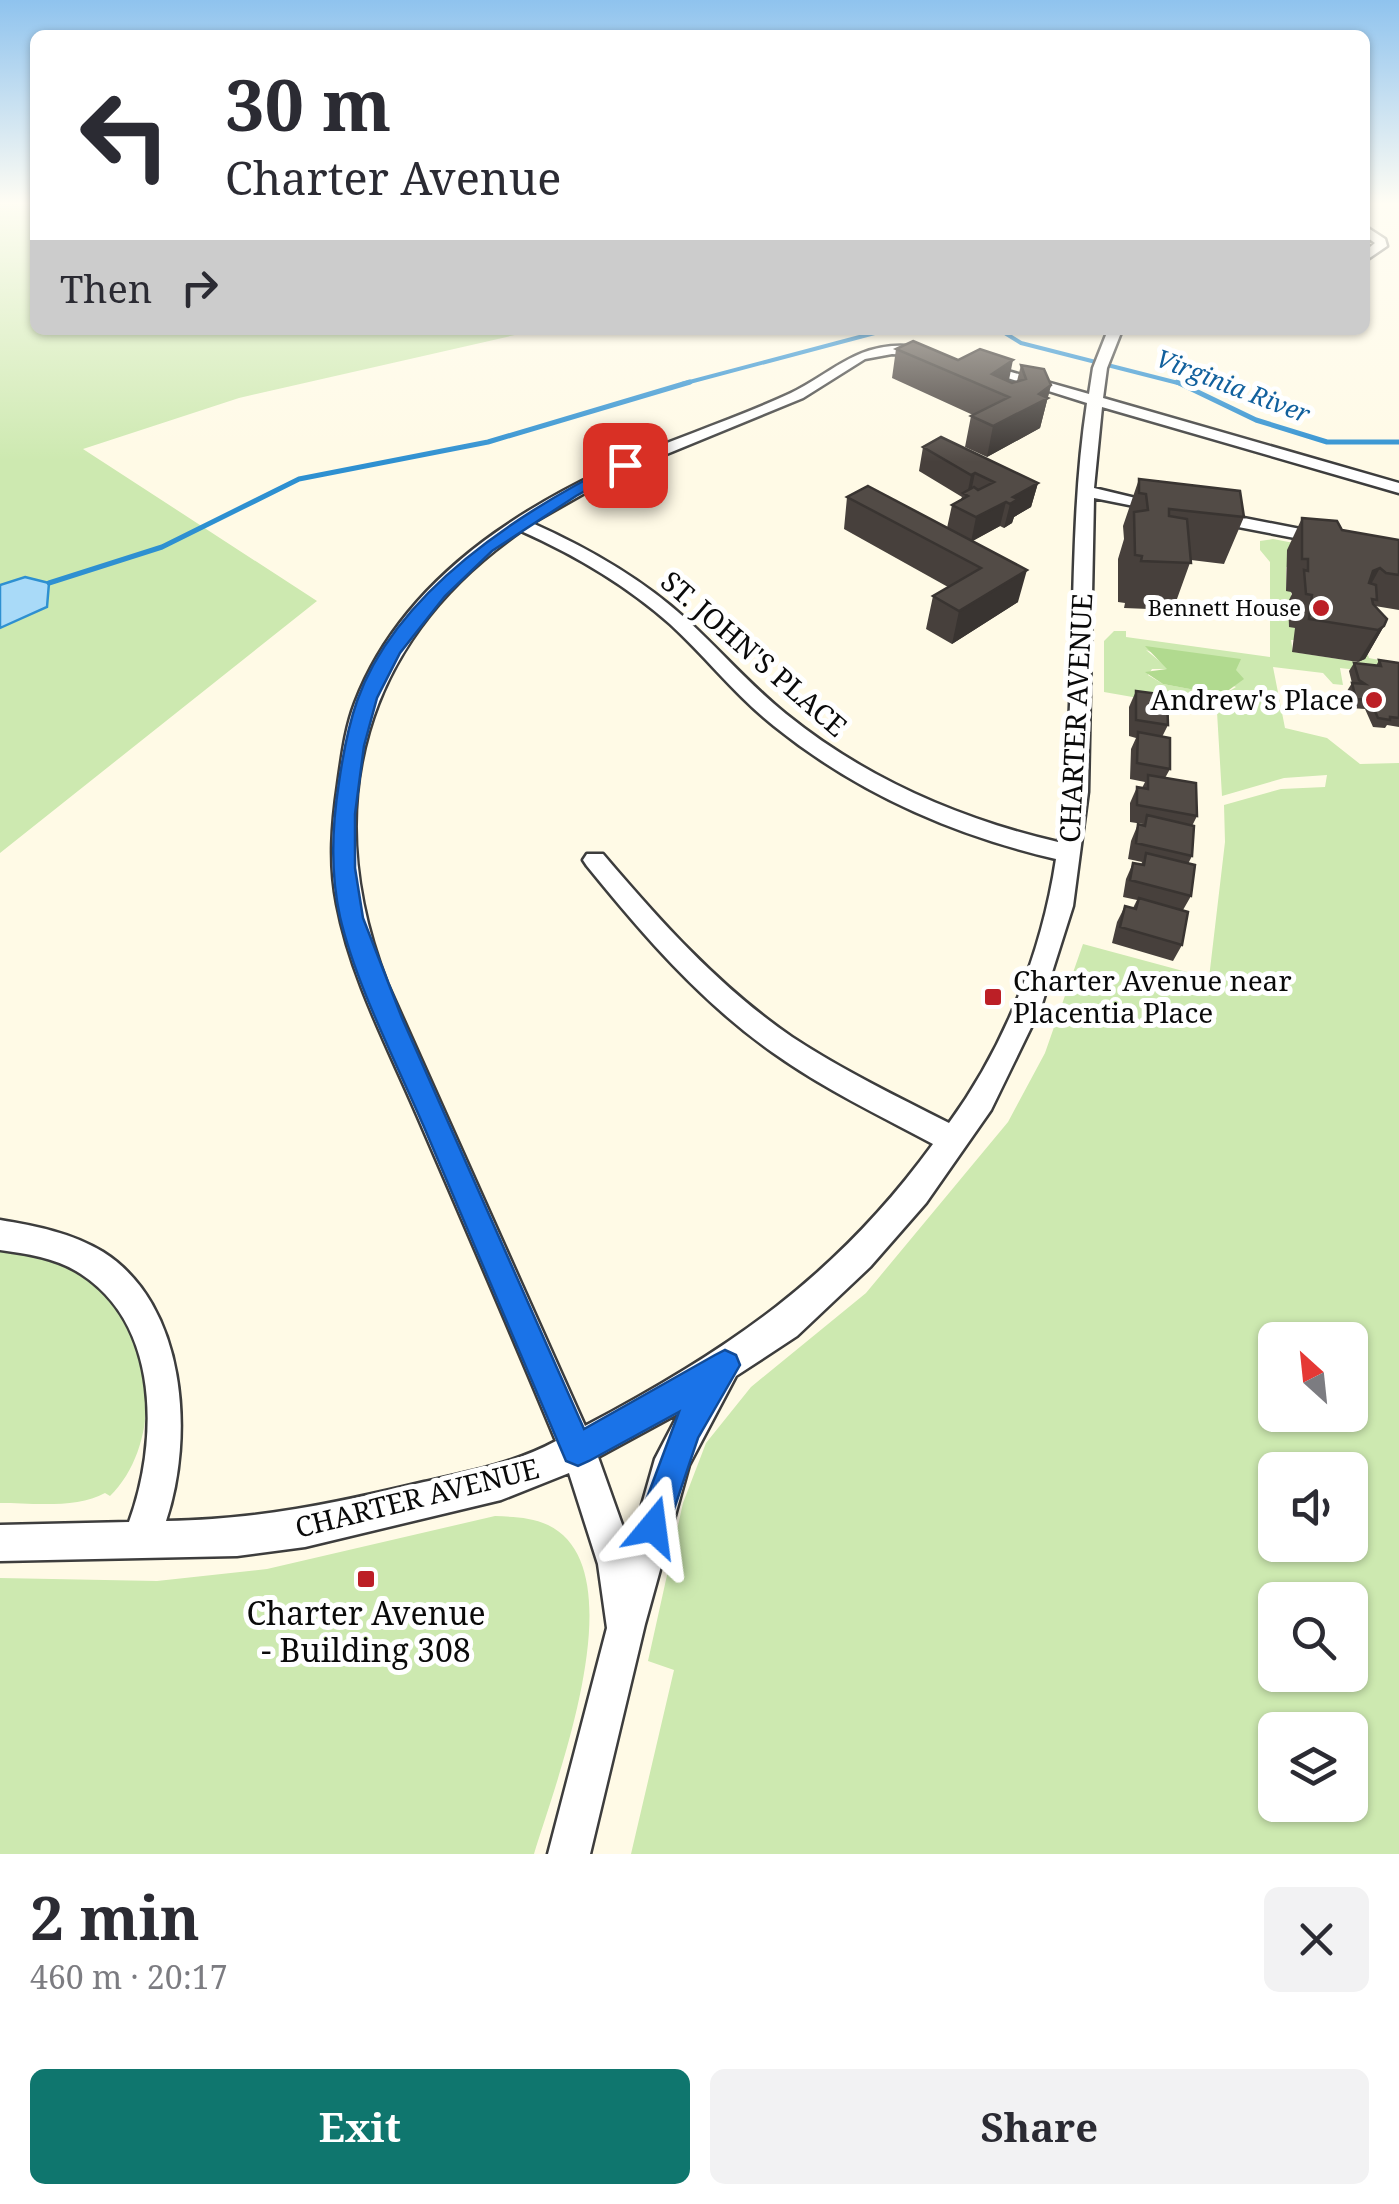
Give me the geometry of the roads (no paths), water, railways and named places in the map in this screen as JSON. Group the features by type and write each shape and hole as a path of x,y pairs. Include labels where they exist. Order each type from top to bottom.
{"street":[{"name":"CHARTER AVENUE","path":"0,1544 236,1538 305,1529 501,1482 578,1450 677,1396 785,1324 859,1256 981,1101 1028,1007 1060,906 1077,792 1087,457 1101,363 1113,335"},
{"path":"626,1628 620,1574 578,1450 390,1018 352,918 344,868 344,814 354,746 375,682 392,651 438,593 486,548 588,482 656,450 800,394 848,362 871,353 915,350 938,354 1097,404 1210,430 1399,488"},
{"path":"1086,491 1342,543"},
{"name":"ST. JOHN'S PLACE","path":"521,525 600,564 675,618 777,718 821,753 938,815 1017,842 1070,853"},
{"path":"595,860 658,936 710,988 761,1029 810,1063 954,1140"},
{"path":"0,1235 58,1246 90,1262 122,1285 144,1318 158,1362 164,1409 163,1472 141,1542"},
{"path":"569,1854 673,1459 685,1431 725,1365"}],"water":[{"path":"25,577 49,583 47,607 0,628 0,585"}],"waterway":[{"path":"682,384 867,335"},
{"name":"Virginia River","path":"1008,335 1021,343 1180,384"},
{"path":"49,583 162,547 299,479 488,442 690,382"},
{"name":"Virginia River","path":"1180,384 1256,420 1327,442 1399,442"}],"place":[{"name":"Bennett House","path":"1321,608"},
{"name":"Andrew's Place","path":"1374,700"},
{"name":"Charter Avenue near Placentia Place","path":"993,997"},
{"name":"Charter Avenue - Building 308","path":"366,1579"}]}
